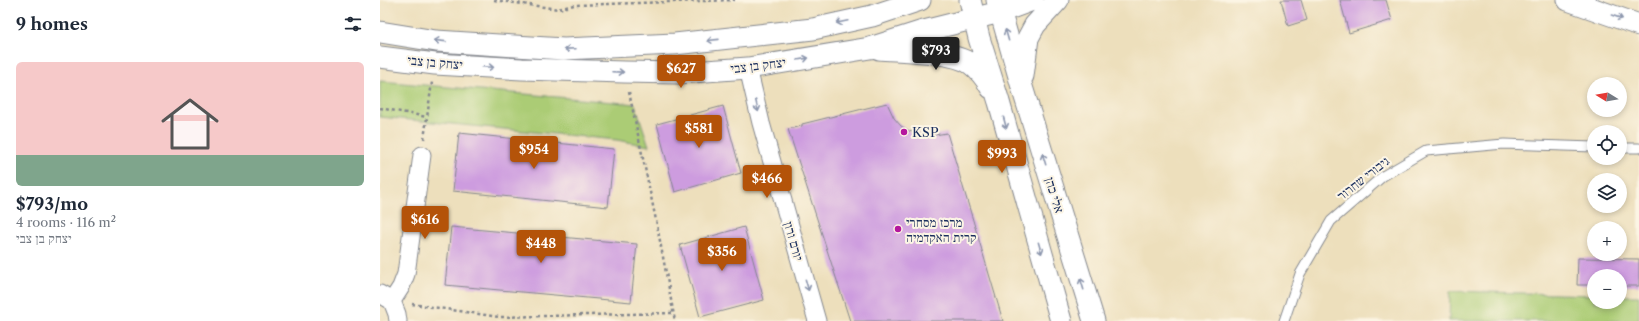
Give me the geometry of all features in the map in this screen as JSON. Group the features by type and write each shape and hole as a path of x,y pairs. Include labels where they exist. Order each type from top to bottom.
{"street":[{"path":"872,16 887,0"},
{"name":"יצחק בן צבי","path":"380,32 436,41 564,49 675,44 813,29 872,16 920,0"},
{"name":"יצחק בן צבי","path":"380,57 459,65 624,72 678,73 748,68 870,48 972,9 1033,0"},
{"path":"1022,87 1024,58 1028,38 1035,25 1058,0"},
{"path":"1568,0 1639,24"},
{"name":"אלי כהן","path":"998,6 1094,321"},
{"path":"972,9 1061,321"},
{"path":"870,48 950,55 970,64 986,80 999,102"},
{"name":"יורם ורון","path":"748,68 761,124 817,321"},
{"path":"398,321 397,314 386,297 401,287 406,274 422,155"}],"lane":[{"name":"גיבורי שחרור","path":"1284,321 1300,274 1331,221 1383,176 1426,151 1504,144 1587,147"},
{"path":"1627,148 1639,148"}],"path":[{"path":"494,0 558,9 574,5 735,0"},
{"path":"422,155 432,81"},
{"path":"628,91 657,225 675,321"},
{"path":"380,108 427,117"},
{"path":"386,297 498,317 673,313"}],"green space":[{"path":"380,81 635,104 649,146 617,140 380,117"},
{"path":"1450,291 1587,295 1587,309 1627,309 1627,296 1639,296 1639,321 1449,321"}],"building":[{"path":"1281,0 1301,0 1307,20 1288,26"},
{"path":"1340,0 1386,0 1392,20 1349,33"},
{"name":"מרכז מסחרי קרית האקדמיה","path":"887,103 894,118 901,126 909,131 928,136 947,133 1003,321 850,321 788,129 802,126 802,124"},
{"path":"723,106 741,173 675,192 657,124"},
{"path":"459,133 614,149 608,207 453,191"},
{"path":"451,227 637,244 631,302 445,285"},
{"path":"744,227 764,300 700,317 680,245"},
{"path":"1578,258 1587,258 1587,261 1627,261 1627,259 1639,259 1639,286 1627,286 1627,269 1587,269 1587,285 1577,285"}],"place":[{"name":"KSP","path":"904,132"},
{"name":"מרכז מסחרי קרית האקדמיה","path":"898,229"}]}
